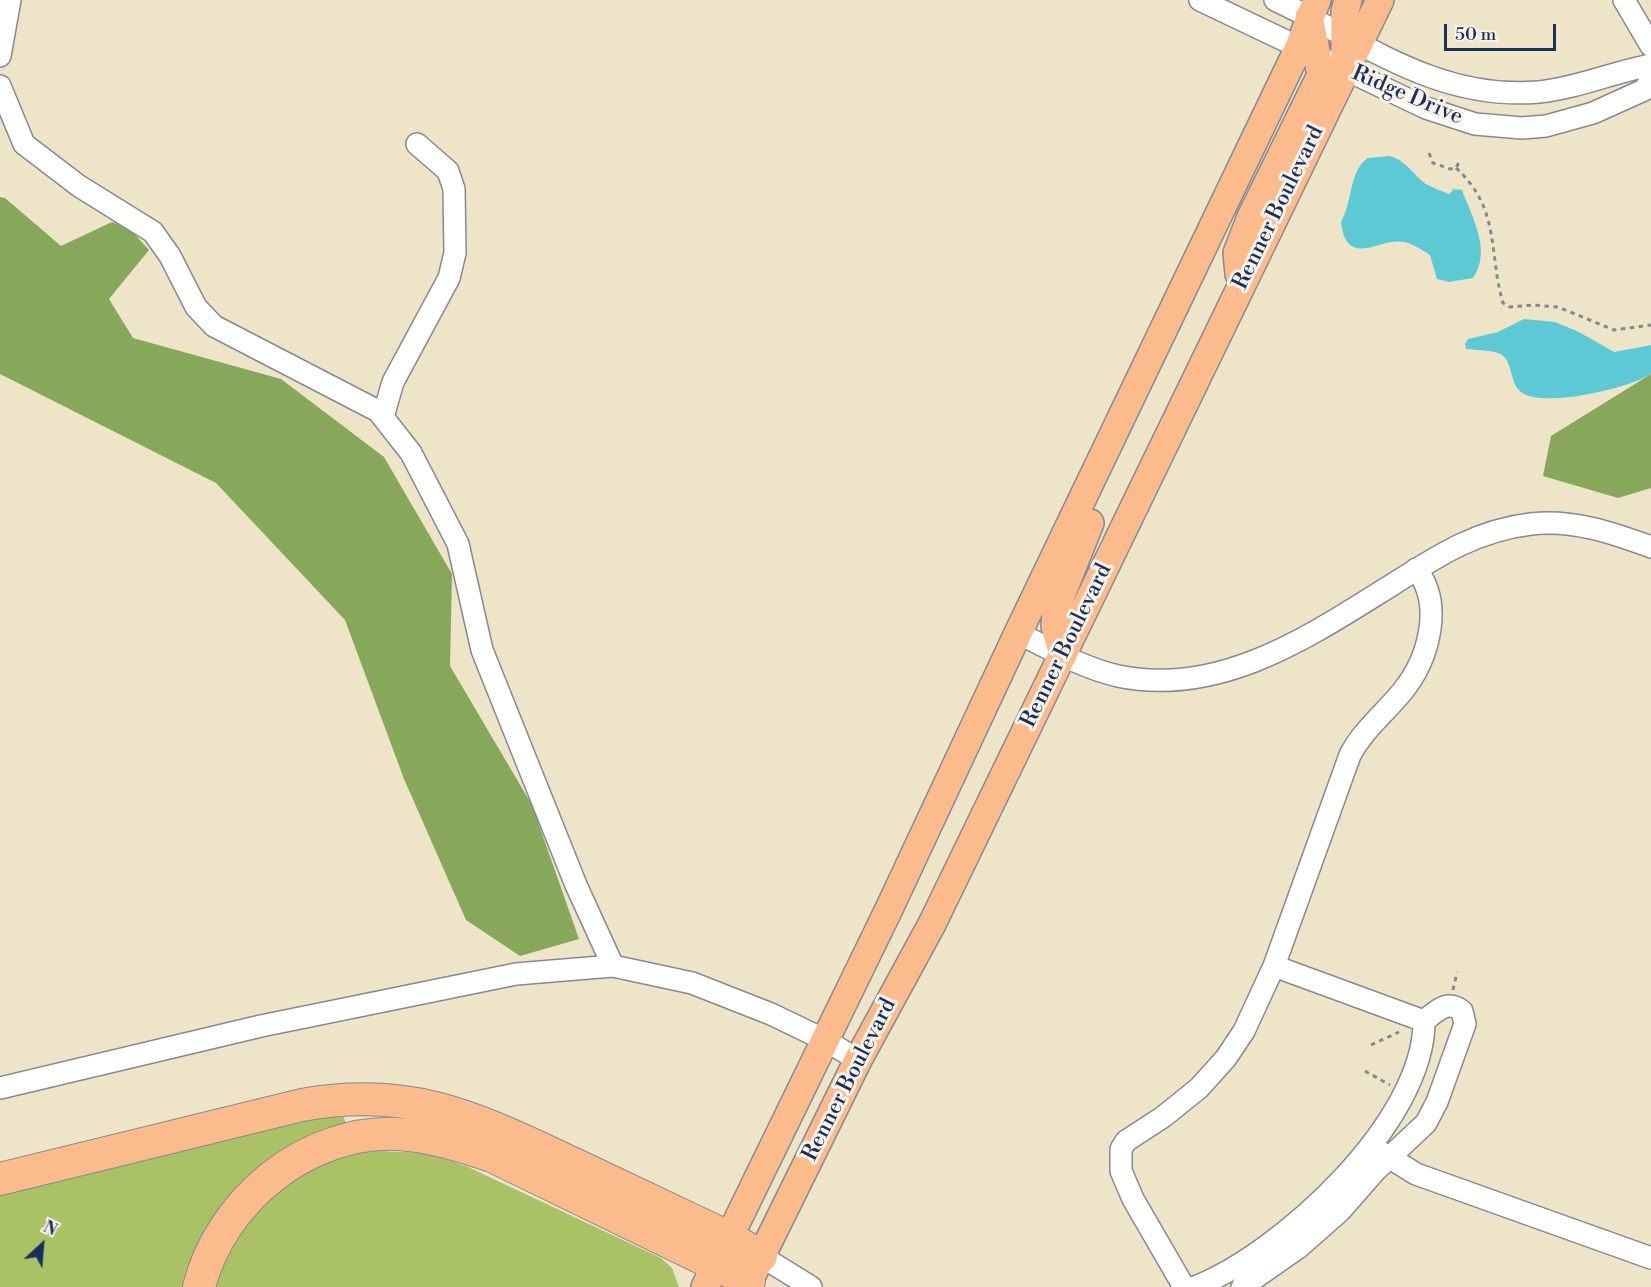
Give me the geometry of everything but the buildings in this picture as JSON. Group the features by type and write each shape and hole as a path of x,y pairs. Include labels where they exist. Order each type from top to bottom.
{"highway":[{"path":"0,1179 302,1105 337,1099 395,1100 420,1103 484,1122 716,1262"},
{"path":"199,1287 215,1245 234,1213 279,1172 298,1159 322,1148 370,1135 396,1134 421,1136 492,1156 754,1278"}],"main road":[{"path":"1348,0 1345,11 1351,41"},
{"name":"Renner Boulevard","path":"754,1278 858,1060 932,924 1345,71 1351,41 1380,0"},
{"name":"Renner Boulevard","path":"716,1262 825,1040 1150,358 1308,52 1313,8"},
{"path":"1240,288 1237,254 1251,217 1321,75 1308,52"},
{"path":"1063,655 1055,626 1056,608 1118,454 1150,358"}],"street":[{"path":"0,56 10,0"},
{"name":"Ridge Drive","path":"1200,0 1345,71 1451,117 1499,127 1522,128 1569,121 1644,90 1651,80"},
{"name":"Ridge Drive","path":"1275,0 1313,8 1351,41 1424,76 1461,87 1528,92 1562,89 1651,65"},
{"path":"1624,0 1651,46"},
{"path":"0,86 24,144 80,186 153,232 170,256 196,307 214,326 378,411 411,453 458,544 482,650 576,885 613,966"},
{"path":"383,417 393,382 449,278 455,253 454,189 448,171 417,144"},
{"path":"1018,633 1063,655 1118,676 1158,681 1205,676 1259,661 1307,638 1461,543 1494,530 1534,523 1571,524 1608,531 1651,547"},
{"path":"1184,1287 1133,1198 1121,1171 1121,1149 1126,1141 1163,1117 1199,1088 1226,1059 1262,996 1350,755 1370,725 1402,692 1414,675 1425,649 1432,618 1431,598 1427,582 1416,569"},
{"path":"0,1088 261,1026 504,976 613,966 692,983 825,1040 858,1060"},
{"path":"1274,966 1424,1021"},
{"path":"1242,1287 1298,1248 1340,1211 1389,1158 1426,1123 1437,1102 1465,1024 1462,1011 1455,1005 1445,1005 1424,1021"},
{"path":"1195,1287 1255,1255 1293,1226 1371,1145 1407,1087 1424,1041 1424,1021"},
{"path":"1371,1145 1416,1174 1651,1258"},
{"path":"754,1278 812,1287"}],"path":[{"path":"1429,153 1433,162 1450,169 1456,168"},
{"path":"1456,168 1460,160"},
{"path":"1456,168 1474,187 1491,222 1495,276 1503,303 1510,307 1533,304 1558,307 1614,330 1651,326"},
{"path":"1371,1045 1424,1021"}],"green space":[{"path":"0,197 5,198 61,246 112,222 129,228 149,250 109,299 133,338 281,379 384,457 452,574 450,666 532,805 579,939 520,956 466,920 404,779 345,620 216,483 0,374"},
{"path":"1651,374 1651,488 1618,498 1543,476 1551,436"},
{"path":"339,1105 347,1126 303,1143 189,1287 0,1287 0,1183"},
{"path":"378,1151 426,1153 466,1166 661,1258 672,1268 679,1287 212,1287 227,1252 247,1220 283,1186 326,1162 359,1153"}],"water":[{"path":"1390,156 1401,161 1432,187 1449,194 1454,189 1462,190 1481,245 1481,257 1473,278 1449,282 1437,279 1430,255 1408,243 1394,242 1365,248 1350,245 1344,236 1341,222 1357,170 1368,158"},
{"path":"1524,319 1555,322 1579,332 1614,352 1651,345 1651,374 1625,385 1586,395 1532,397 1517,388 1503,355 1490,351 1466,349 1465,344 1468,339 1498,332"}]}
